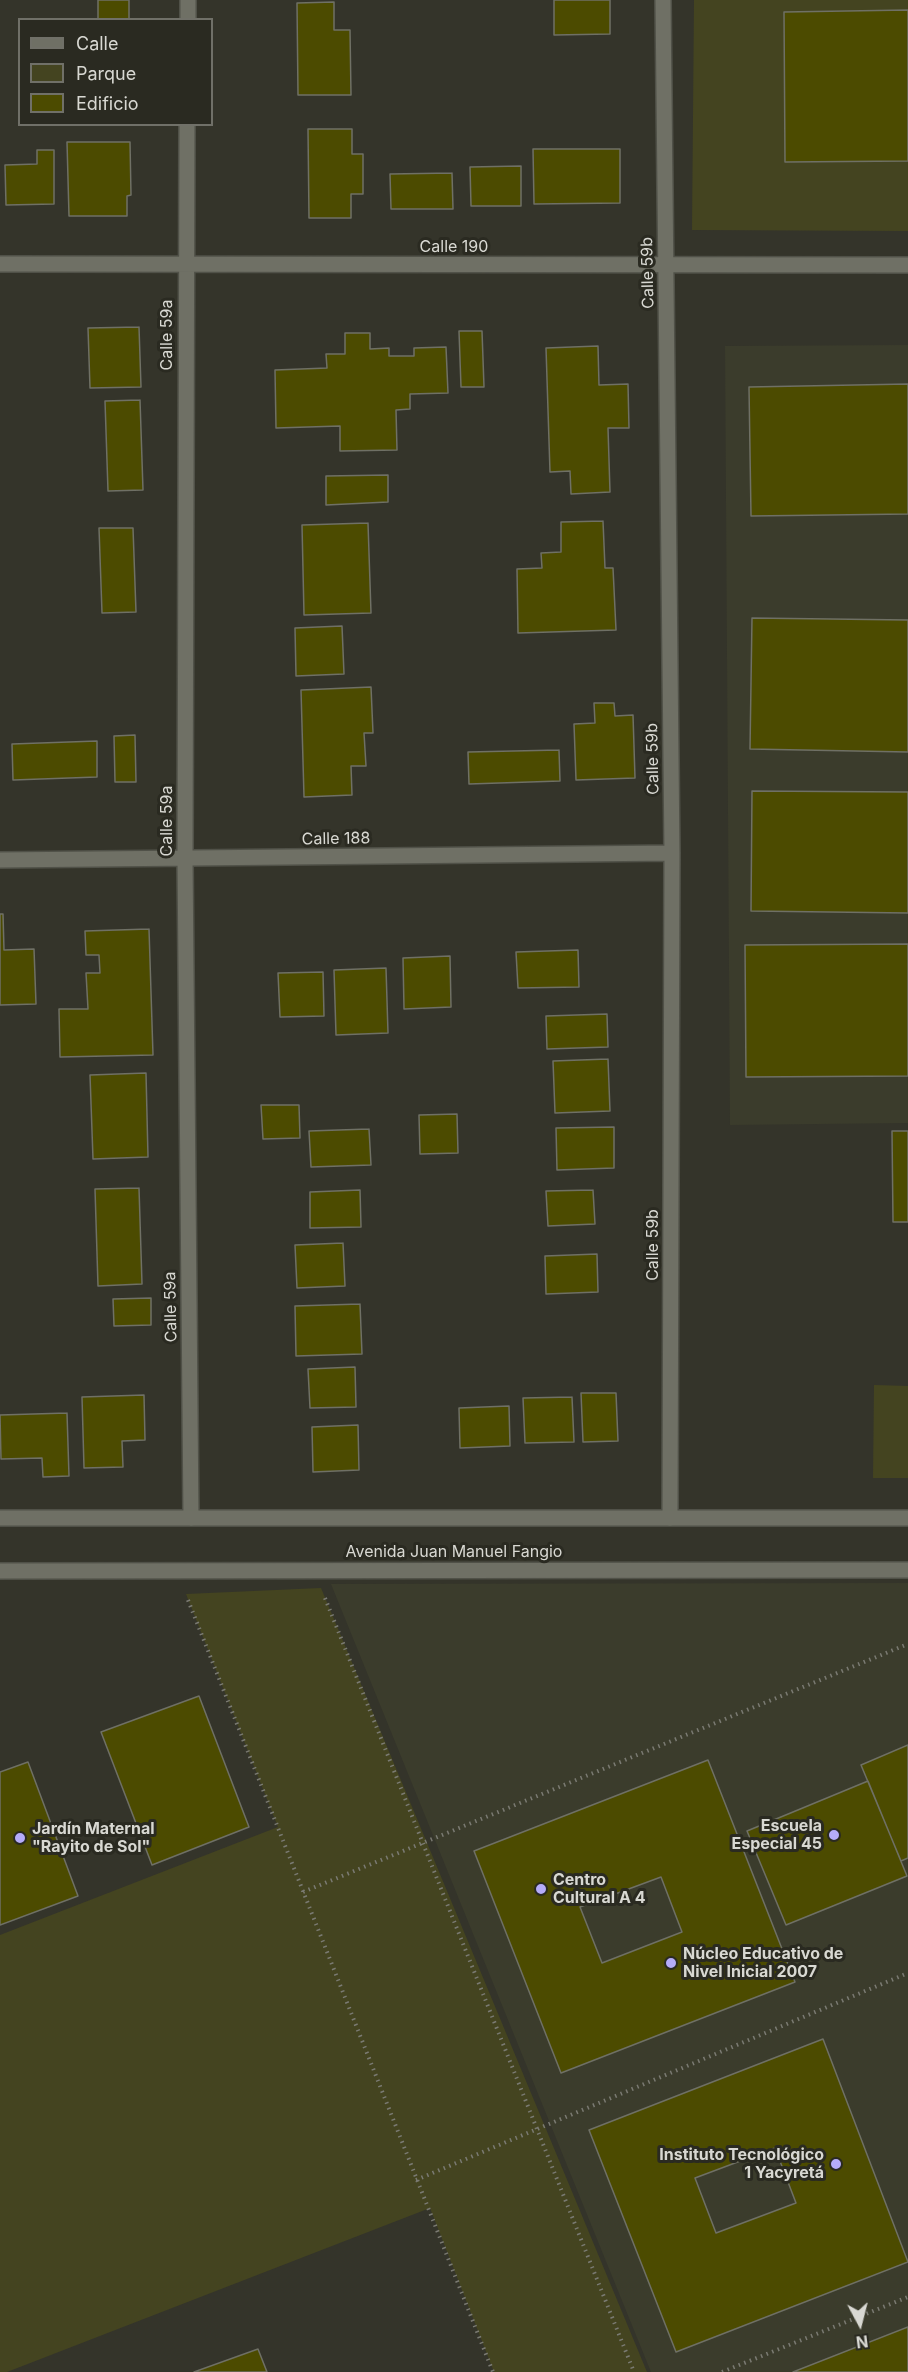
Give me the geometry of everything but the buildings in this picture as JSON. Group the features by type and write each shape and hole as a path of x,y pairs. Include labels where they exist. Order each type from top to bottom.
{"street":[{"path":"188,18 189,0"},
{"name":"Calle 59b","path":"663,0 672,853 670,1518"},
{"name":"Calle 59a","path":"187,126 184,860 191,1518"},
{"name":"Calle 190","path":"0,264 908,265"},
{"name":"Calle 188","path":"0,860 184,860 672,853"},
{"name":"Avenida Juan Manuel Fangio","path":"0,1518 908,1518"},
{"name":"Avenida Juan Manuel Fangio","path":"0,1571 908,1570"}],"path":[{"path":"313,1570 634,2372"},
{"path":"177,1571 493,2372"},
{"path":"303,1892 908,1644"},
{"path":"416,2180 908,1973"},
{"path":"722,2372 908,2297"}],"shaded area":[{"path":"908,345 908,1123 730,1125 725,346"},
{"path":"908,1583 908,2372 651,2372 331,1584"}],"green space":[{"path":"694,0 908,0 908,231 692,230"},
{"path":"874,1385 908,1386 908,1478 873,1478"},
{"path":"321,1588 647,2372 494,2372 430,2208 7,2372 0,2372 0,1935 278,1827 186,1594"}],"place":[{"name":"Escuela Especial 45","path":"834,1835"},
{"name":"Jardín Maternal \"Rayito de Sol\"","path":"20,1838"},
{"name":"Centro Cultural A 4","path":"541,1889"},
{"name":"Núcleo Educativo de Nivel Inicial 2007","path":"671,1963"},
{"name":"Instituto Tecnológico 1 Yacyretá","path":"836,2164"}]}
